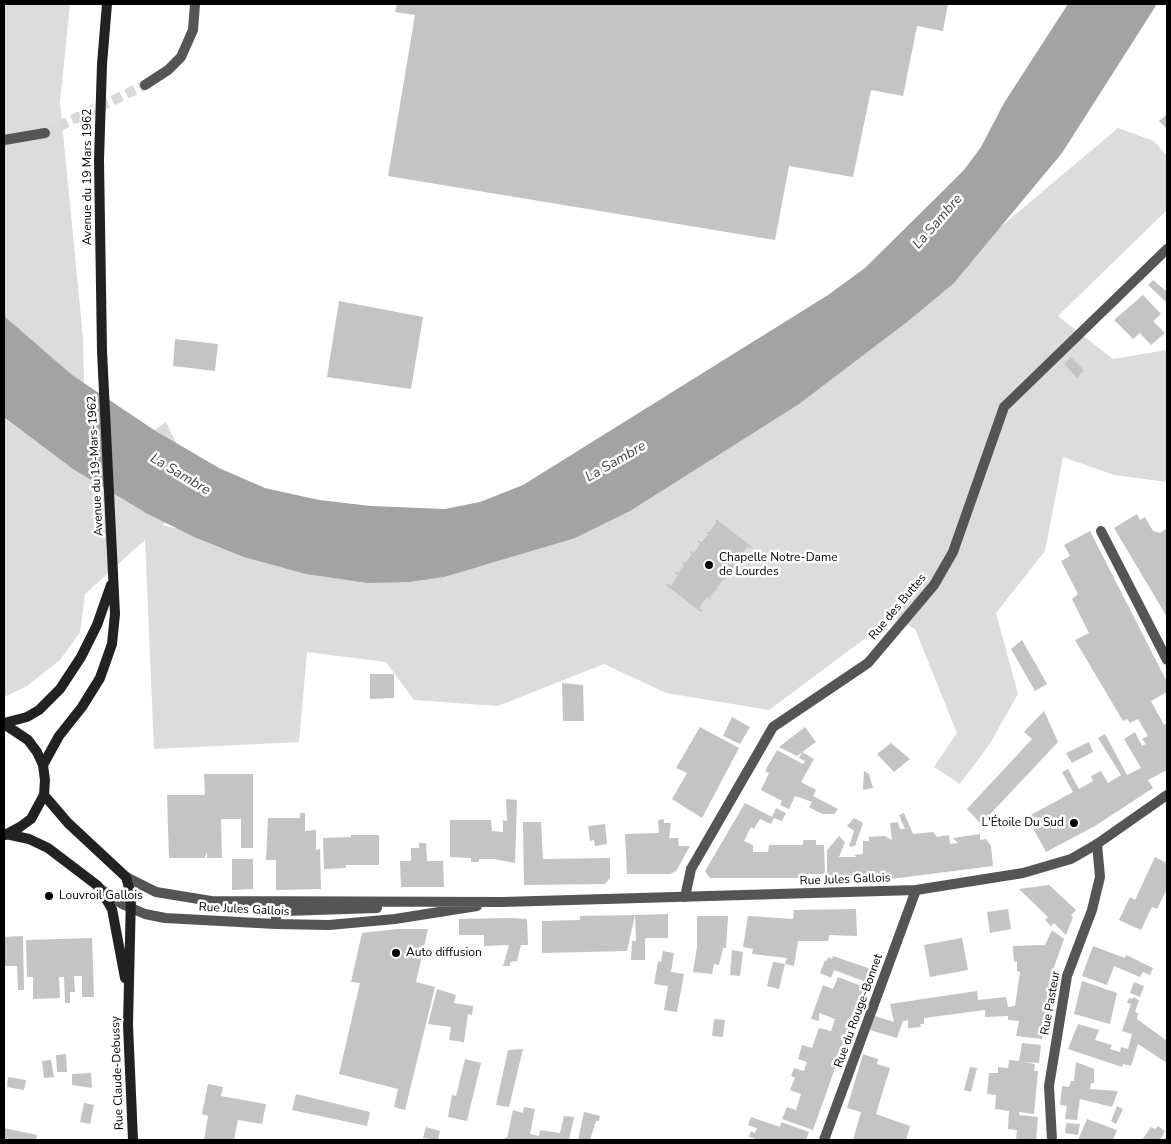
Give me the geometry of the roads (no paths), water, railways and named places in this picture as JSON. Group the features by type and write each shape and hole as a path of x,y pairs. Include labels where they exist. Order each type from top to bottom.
{"main road":[{"name":"Avenue du 19 Mars 1962","path":"102,351 99,160 102,64 107,4"},
{"name":"Avenue du 19-Mars-1962","path":"102,351 114,551 113,579"},
{"path":"4,723 27,717 39,710 60,688 81,657 97,625 113,579"},
{"path":"43,765 59,736 82,707 100,678 109,652 115,614 113,579"},
{"path":"4,723 28,740 37,752 43,765 45,780 44,795 31,819 5,835"},
{"name":"Rue Jules Gallois","path":"44,795 68,823 126,876"},
{"name":"Rue Jules Gallois","path":"5,835 29,839 48,848 98,886"},
{"path":"126,876 132,908 129,1005"},
{"path":"98,886 112,909 121,948 129,1005"},
{"name":"Rue Claude-Debussy","path":"129,1005 133,1140"}],"street":[{"path":"144,85 168,70 181,57 193,30 195,4"},
{"path":"4,140 45,133"},
{"name":"Rue des Buttes","path":"684,897 691,869 773,727 868,663 934,585 953,552 1004,407 1167,249"},
{"path":"1101,531 1167,660"},
{"name":"Rue Jules Gallois","path":"126,876 156,892 211,901 502,902 916,890 1023,873 1071,859 1097,844 1167,795"},
{"name":"Rue Pasteur","path":"1052,1140 1049,1086 1067,976 1092,910 1100,877 1097,844"},
{"name":"Rue Jules Gallois","path":"98,886 145,914 165,918 276,924 328,925 395,919 502,902"},
{"name":"Rue du Rouge-Bonnet","path":"824,1140 916,890"},
{"path":"276,924 276,916 279,912 285,911 375,908 410,902"}],"water":[{"name":"La Sambre","path":"1068,4 1157,4 1062,153 954,283 907,322 799,404 630,511 575,538 444,577 409,582 368,583 306,574 244,557 194,537 146,513 73,469 4,417 4,316 72,375 154,430 219,468 265,488 319,500 371,506 445,509 480,502 523,485 828,295 865,268 964,170 981,147 1004,103"}],"tunnel":[{"path":"45,133 145,85"}],"place":[{"name":"Chapelle Notre-Dame de Lourdes","path":"709,565"},
{"name":"L'Étoile Du Sud","path":"1074,823"},
{"name":"Louvroil Gallois","path":"49,896"},
{"name":"Auto diffusion","path":"396,953"}]}
